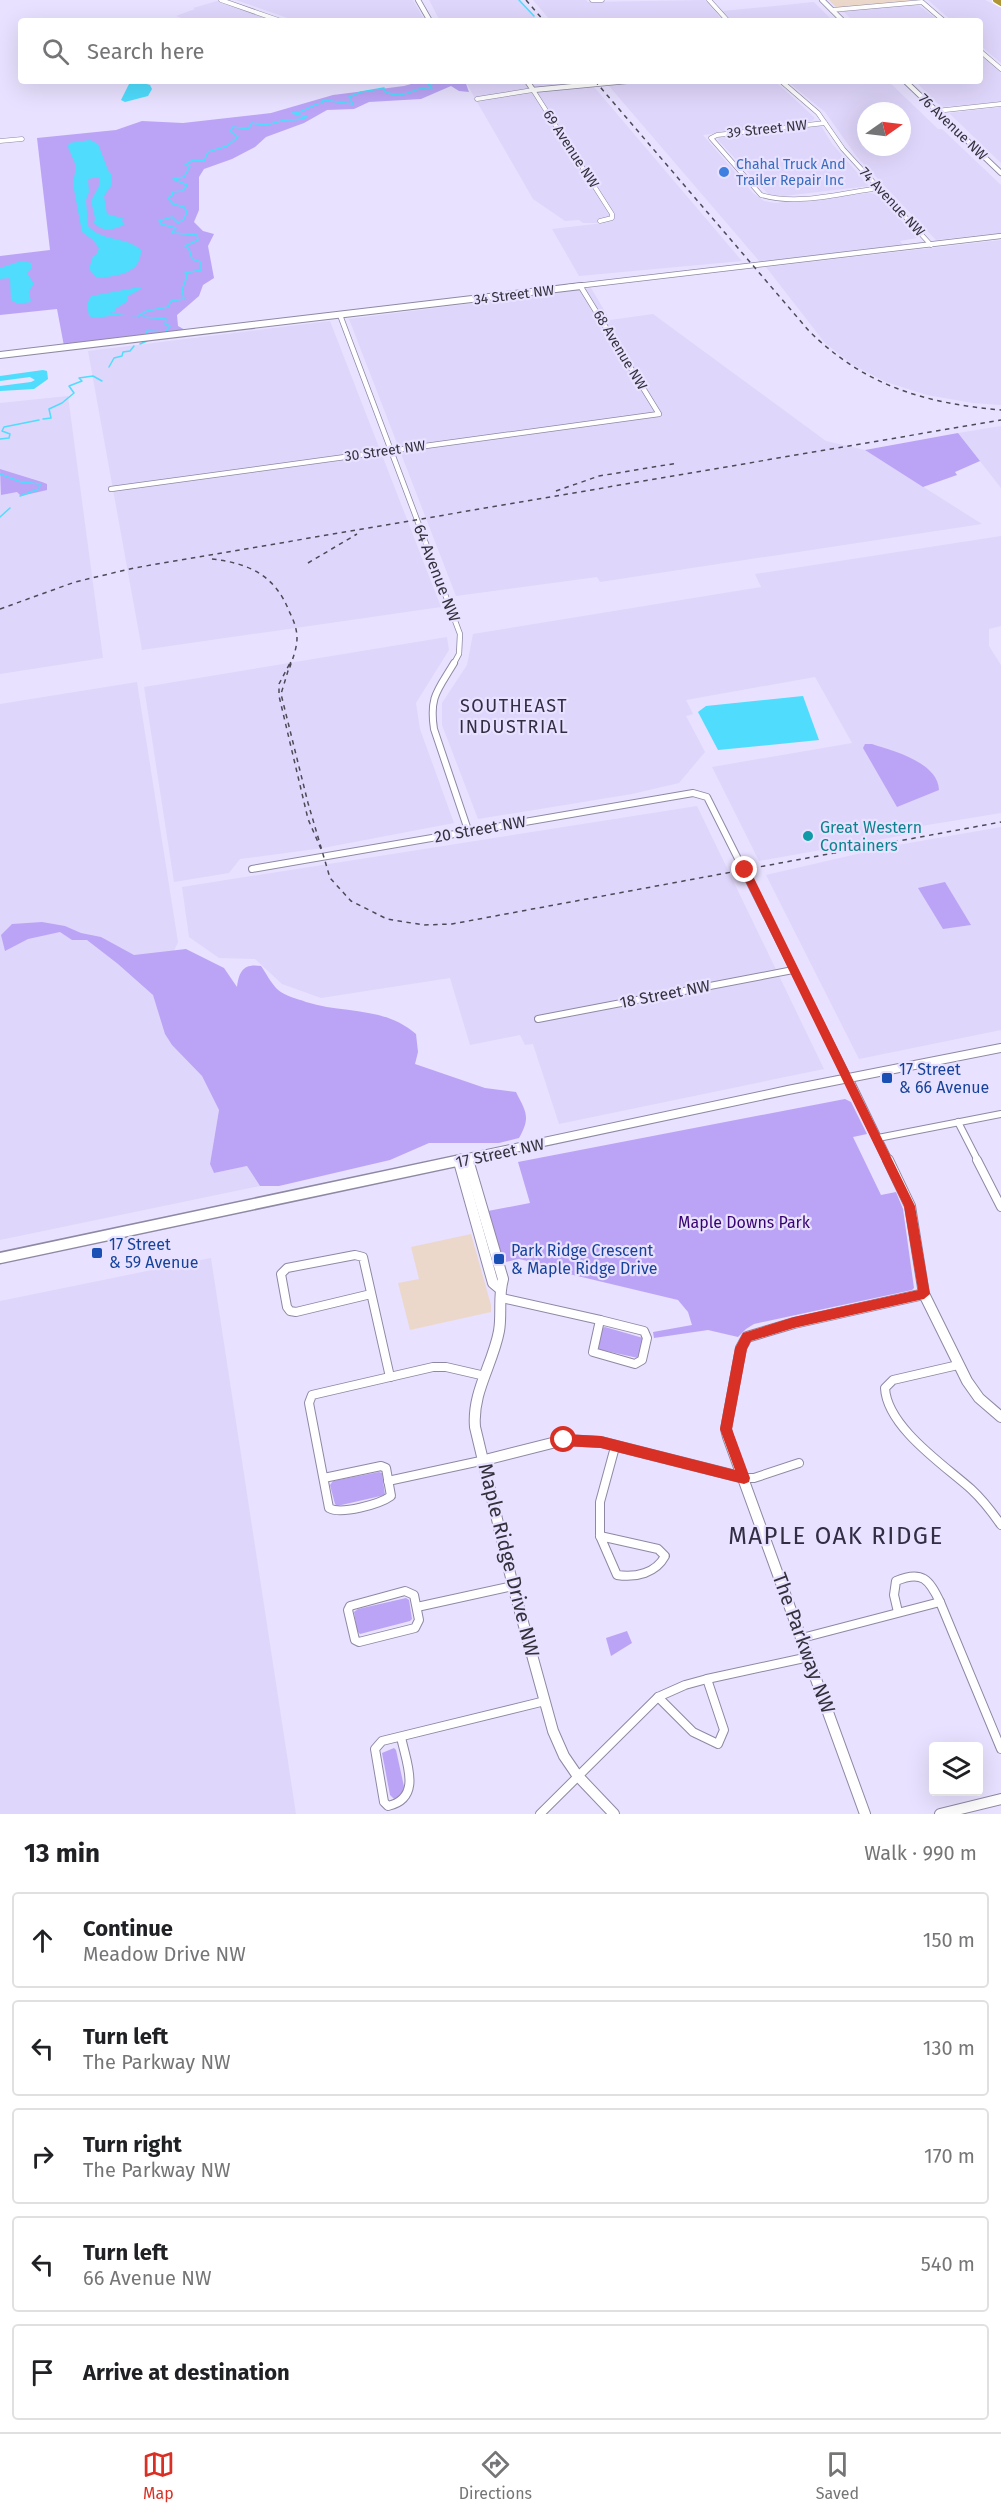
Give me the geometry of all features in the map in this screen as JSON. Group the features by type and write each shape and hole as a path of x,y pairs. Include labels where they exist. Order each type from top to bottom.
{"highway":[{"path":"996,0 1001,3"}],"main road":[{"name":"34 Street NW","path":"0,353 1001,236"},
{"name":"17 Street NW","path":"0,1258 848,1078 1001,1048"}],"street":[{"path":"221,0 272,18"},
{"path":"418,0 428,18"},
{"path":"592,0 602,0"},
{"path":"709,0 725,18"},
{"path":"822,0 840,18"},
{"path":"832,10 922,2 941,18"},
{"path":"983,54 1001,69"},
{"name":"69 Avenue NW","path":"529,84 612,214 612,218 600,220"},
{"path":"477,99 533,90 596,84"},
{"name":"74 Avenue NW","path":"784,84 815,111 843,149 931,245"},
{"name":"76 Avenue NW","path":"908,84 1001,173"},
{"path":"936,111 1001,104"},
{"name":"39 Street NW","path":"825,123 717,135 711,138 761,195 774,200 879,188"},
{"path":"0,141 22,139"},
{"name":"68 Avenue NW","path":"581,286 659,414"},
{"name":"64 Avenue NW","path":"340,315 460,634 462,646 459,656 432,704 432,715 434,729 468,830"},
{"name":"30 Street NW","path":"111,489 659,414"},
{"name":"20 Street NW","path":"252,869 693,793 707,797 793,970"},
{"path":"793,970 910,1206 924,1294 958,1365 979,1398 1001,1417"},
{"name":"18 Street NW","path":"538,1018 793,970"},
{"path":"878,1138 1001,1114"},
{"path":"958,1122 996,1193 1001,1207"},
{"path":"463,1161 489,1271 500,1293 600,1320 647,1334 642,1360 635,1364 593,1352 600,1320"},
{"path":"371,1294 296,1312 290,1311 287,1307 281,1274 287,1268 360,1255 363,1257 390,1377"},
{"name":"Maple Ridge Drive NW","path":"500,1293 498,1332 474,1419 513,1586 546,1701 552,1731 564,1756 577,1774 614,1814"},
{"name":"The Parkway NW","path":"866,1814 726,1429 741,1348 747,1337 794,1323 924,1294"},
{"path":"958,1365 893,1380 887,1385 885,1392 897,1416 917,1444 972,1488 1001,1525"},
{"path":"324,1478 381,1466 386,1468 391,1496 383,1502 335,1512 329,1508 309,1399 312,1395 439,1366 485,1376"},
{"path":"388,1481 564,1440 601,1442 744,1478 754,1478 799,1463"},
{"path":"600,1536 658,1549 665,1556 663,1562 643,1573 627,1577 616,1575 600,1536 597,1509 615,1447"},
{"path":"898,1612 894,1590 896,1581 917,1574 926,1578 940,1602 1001,1749"},
{"path":"417,1607 513,1586"},
{"path":"405,1591 414,1594 417,1607 419,1620 415,1628 359,1642 353,1636 348,1610 354,1604 405,1591"},
{"path":"802,1638 940,1602"},
{"path":"540,1814 577,1774 658,1697 707,1678 809,1657"},
{"path":"658,1697 705,1742 717,1744 724,1730 707,1678"},
{"path":"401,1737 411,1788 405,1801 397,1806 388,1806 384,1802 375,1749 381,1741 546,1701"},
{"path":"940,1814 1001,1800"}],"shaded area":[{"path":"236,0 413,0 423,18 287,18"},
{"path":"429,0 520,0 535,18 438,18"},
{"path":"533,0 586,0 588,2 705,0 720,18 548,18"},
{"path":"829,0 916,0 837,8"},
{"path":"928,0 985,0 1001,8 1001,63 983,48 983,18 949,18"},
{"path":"217,1 266,18 182,18 176,16 195,9 193,8"},
{"path":"814,2 830,18 729,18 723,11"},
{"path":"917,4 935,18 850,18 843,11"},
{"path":"983,58 1001,73 1001,102 941,107 918,84 983,84"},
{"path":"467,84 592,84 742,261 579,276 552,229 604,223 565,221 533,199"},
{"path":"778,84 815,118 812,121 703,135 753,193 764,201 775,203 870,193 878,195 917,238 900,241 903,245 760,262 609,86"},
{"path":"791,84 891,84 910,102 857,102 857,156 911,156 911,103 1001,185 1001,233 936,240 857,157 825,112"},
{"path":"1001,107 1001,163 949,113"},
{"path":"821,126 833,145 869,186 775,197 768,194 718,140 719,137"},
{"path":"1001,240 1001,405 927,395 886,382 853,365 825,343 766,267"},
{"path":"591,288 610,320 653,314 826,441 865,450 982,524 600,582 597,577 456,596 349,319"},
{"path":"330,321 441,607 142,650 88,351"},
{"path":"68,396 103,658 0,674 0,403"},
{"path":"1001,426 1001,488 958,433"},
{"path":"1001,536 1001,626 989,629 989,646 1001,665 1001,813 915,827 916,833 759,861 712,767 852,743 815,677 686,700 693,714 686,716 705,752 679,783 632,794 478,819 442,725 442,703 467,665 473,634 761,587 755,574"},
{"path":"447,637 449,650 416,703 420,729 454,823 323,848 240,859 229,873 174,882 144,687"},
{"path":"137,682 178,942 153,995 172,1045 202,1076 219,1110 210,1164 214,1173 247,1166 260,1186 0,1240 0,704"},
{"path":"697,806 824,1069 559,1124 533,1044 525,1045 520,1035 470,1045 450,978 321,998 282,984 255,959 219,958 189,937 182,887"},
{"path":"1001,827 1001,1030 859,1059 766,875 892,846"},
{"path":"471,1234 491,1312 410,1330 398,1283 419,1279 411,1247"},
{"path":"211,1258 296,1814 0,1814 0,1301"}],"green space":[{"path":"466,84 469,92 459,91 451,86 421,99 369,102 354,109 327,110 304,123 266,137 255,147 232,159 204,169 199,177 199,210 194,222 203,231 214,234 208,246 214,278 203,285 199,296 177,315 178,326 187,331 64,346 57,309 0,315 0,256 50,250 37,138 116,130 142,121 183,123 271,113 333,95 404,86"},
{"path":"958,433 980,461 955,472 957,475 923,487 865,450"},
{"path":"0,469 47,484 47,490 21,496 17,492 1,495"},
{"path":"865,744 891,750 923,765 937,780 939,790 897,807 863,748"},
{"path":"945,882 971,925 943,929 918,888"},
{"path":"42,922 101,937 134,955 186,949 224,968 237,987 239,977 246,967 261,966 275,987 287,996 320,1006 363,1012 391,1019 416,1034 418,1052 415,1064 485,1088 516,1092 526,1115 523,1131 519,1138 499,1143 429,1143 390,1160 279,1186 260,1186 247,1166 214,1173 210,1164 219,1110 202,1076 172,1045 165,1034 153,995 87,940 72,940 60,932 28,939 5,951 1,935 12,924"},
{"name":"Maple Downs Park","path":"845,1099 851,1102 867,1134 853,1137 881,1195 896,1192 903,1209 914,1288 912,1290 754,1324 738,1337 708,1330 654,1338 653,1332 692,1325 688,1312 678,1300 565,1273 565,1270 519,1259 502,1263 488,1211 530,1203 518,1162"},
{"path":"602,1328 643,1338 638,1358 597,1349"},
{"path":"382,1473 385,1495 337,1506 335,1504 330,1485 333,1481"},
{"path":"406,1598 409,1600 412,1619 410,1621 360,1634 357,1631 354,1612 358,1609"},
{"path":"627,1631 632,1643 611,1656 606,1638"},
{"path":"394,1748 405,1791 398,1799 390,1795 382,1753"}],"water":[{"path":"129,84 146,84 152,89 148,96 125,102 121,100"},
{"path":"90,140 98,144 112,175 111,186 104,196 107,214 125,219 121,221 125,224 109,230 94,223 91,201 100,184 99,177 88,179 89,192 86,200 88,226 100,235 128,243 141,250 137,265 126,273 97,278 89,269 93,256 99,248 82,232 73,184 76,166 68,147 69,143"},
{"path":"21,261 32,263 32,268 27,273 34,284 29,291 31,302 18,304 11,300 10,278 0,279 0,268"},
{"path":"140,287 141,289 128,296 128,301 115,309 116,312 109,313 142,317 118,315 94,318 89,316 87,304 91,296"},
{"path":"47,371 48,379 34,389 0,391 0,386 35,380 30,377 0,381 0,376"},
{"path":"803,696 819,740 718,750 698,712 706,706"}],"waterway":[{"path":"519,0 534,16"},
{"path":"138,316 147,311 168,307 171,301 184,299 182,290 187,276 185,273 201,270 201,262 192,259 189,249 185,246 198,240 197,235 174,233 172,232 176,228 161,224 159,221 172,217 178,223 184,219 187,212 184,207 173,204 168,198 173,195 172,192 183,191 187,185 173,179 184,177 190,166 185,165 193,160 204,161 208,152 227,146 238,137 230,131 233,127 248,129 252,123 268,124 302,119 307,117 292,113 323,103 323,100 353,104 349,97 361,92 384,88 384,91 398,95 432,88 428,84"},
{"path":"143,317 166,319 165,324 170,326 165,332 147,331 146,336"},
{"path":"140,344 147,341"},
{"path":"109,367 114,358 122,356 123,352 130,351 134,346"},
{"path":"43,419 51,418 49,409 62,403 74,393 69,386 82,381 79,378 93,376 102,381"},
{"path":"0,439 9,438 10,434 2,431 4,427 39,420"},
{"path":"0,474 21,482 40,484 39,489 20,496"},
{"path":"0,517 10,508"}],"railway":[{"path":"526,0 541,18"},
{"path":"598,84 809,331 830,350 852,366 897,388 946,402 1001,410"},
{"path":"0,609 75,582 134,568 1001,420"},
{"path":"556,491 599,476 678,463"},
{"path":"308,563 357,534"},
{"path":"212,559 248,568 259,573 276,588 293,620 296,631 296,646 289,670"},
{"path":"321,849 308,819 279,696 279,684 291,661 281,694 308,803 330,878 351,901 387,919 424,925 452,924 1001,822"}],"place":[{"name":"Chahal Truck And Trailer Repair Inc","path":"724,172"},
{"name":"Great Western Containers","path":"808,836"},
{"name":"17 Street & 66 Avenue","path":"887,1078"},
{"name":"17 Street & 59 Avenue","path":"97,1253"},
{"name":"Park Ridge Crescent & Maple Ridge Drive","path":"499,1259"}],"district":[{"name":"SOUTHEAST INDUSTRIAL","path":"514,716"},
{"name":"MAPLE OAK RIDGE","path":"836,1536"}],"route":[{"path":"564,1440 601,1442 744,1478 726,1429 744,1340 759,1331 924,1294 910,1206 745,870"}]}
